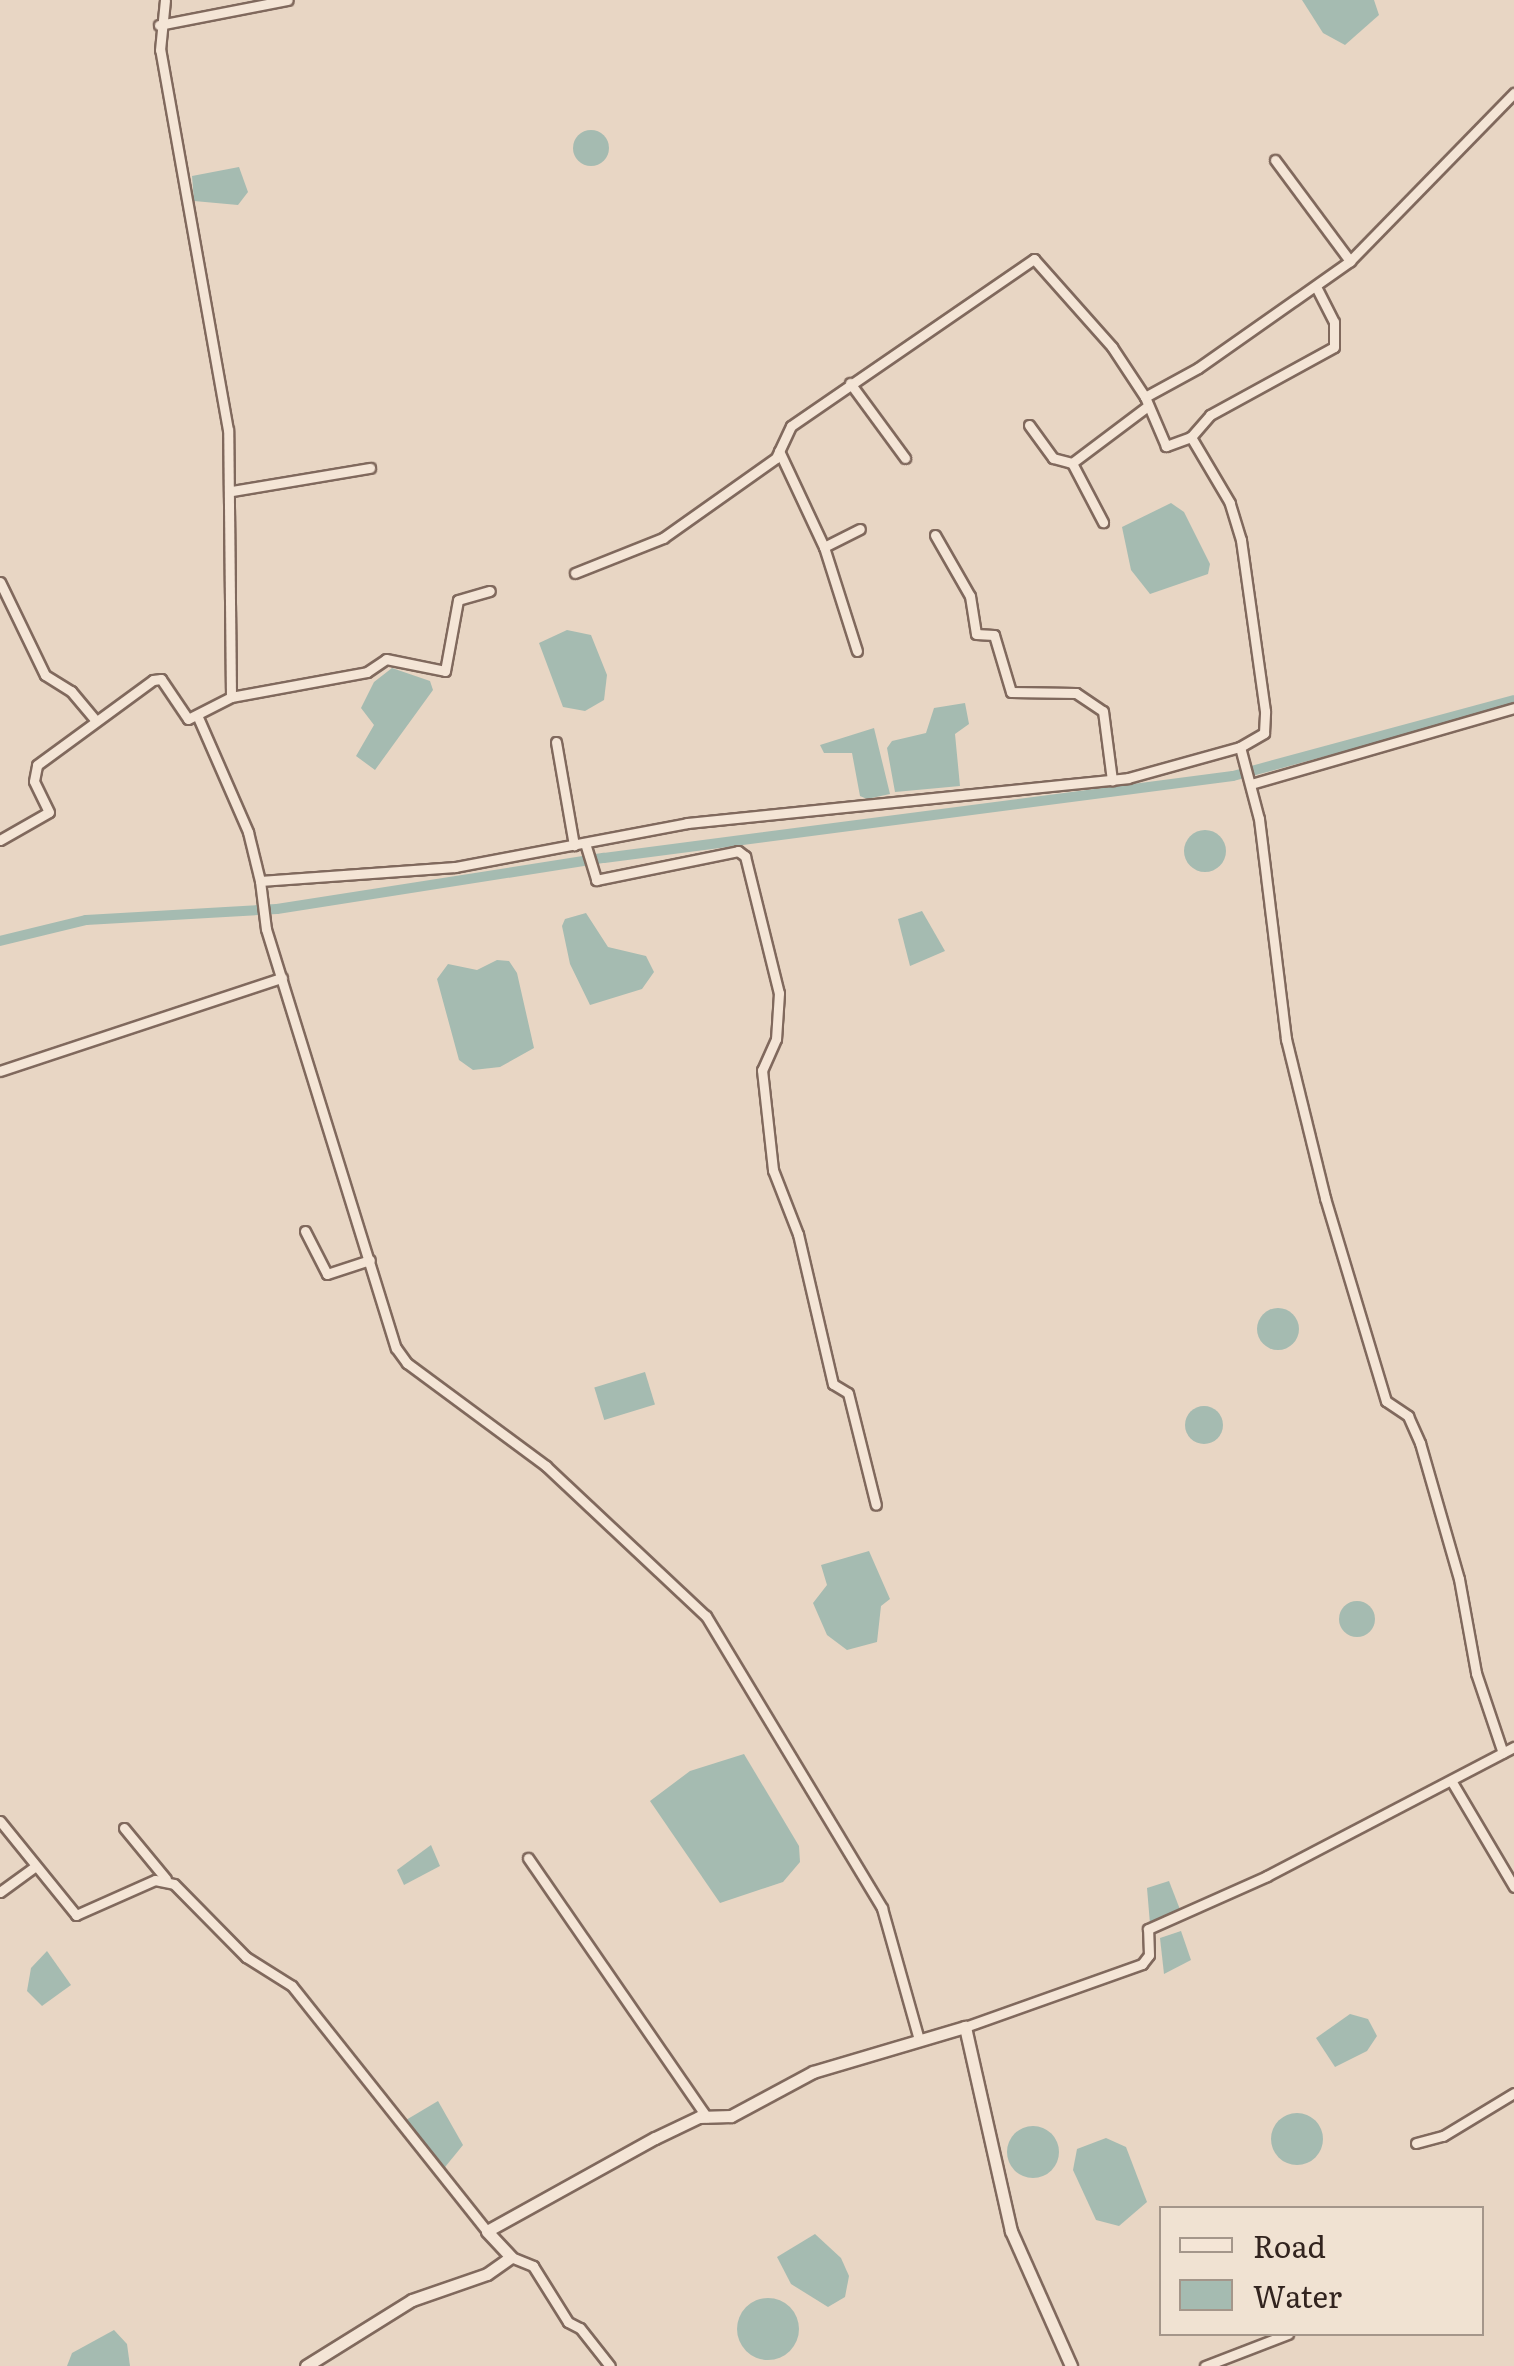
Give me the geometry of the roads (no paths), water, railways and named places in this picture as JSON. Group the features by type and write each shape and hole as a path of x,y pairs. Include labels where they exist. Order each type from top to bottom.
{"street":[{"path":"165,0 159,25 203,311 224,394 232,491 230,697"},
{"path":"159,25 288,0"},
{"path":"1072,462 1146,402 1317,288 1350,261 1514,93"},
{"path":"1274,160 1350,261"},
{"path":"575,573 663,538 780,450 791,426 1034,259 1112,347 1146,402 1166,446 1191,437 1210,414 1334,348 1334,322 1317,288"},
{"path":"850,384 905,458"},
{"path":"1029,425 1053,458 1072,462"},
{"path":"260,884 455,866 574,845 587,848 687,823 1112,780 1240,747 1264,733 1265,711 1242,540 1230,502 1191,437"},
{"path":"780,450 824,547 857,651"},
{"path":"1072,462 1103,522"},
{"path":"232,491 370,468"},
{"path":"824,547 860,528"},
{"path":"935,535 970,596 976,634 994,635 1011,692 1076,693 1103,710 1112,780"},
{"path":"0,582 45,675 71,691 94,720"},
{"path":"0,840 49,812 34,781 37,765 94,720 161,680 185,718 230,697 367,672 386,660 445,671 458,600 490,591"},
{"path":"1250,780 1514,708"},
{"path":"197,715 248,832 266,929 406,1363 546,1466 706,1616 882,1908 918,2036"},
{"path":"556,742 574,845"},
{"path":"1240,747 1250,780 1286,1039 1325,1198 1386,1401 1408,1416 1420,1443 1459,1579 1476,1673 1503,1752"},
{"path":"587,848 596,880 738,850 745,856 779,993 776,1039 762,1070 773,1170 798,1234 833,1384 848,1393 876,1505"},
{"path":"0,1071 282,978"},
{"path":"305,1231 328,1274 370,1260"},
{"path":"488,2231 707,2117 731,2116 814,2072 918,2036 964,2026 1142,1964 1150,1955 1148,1929 1452,1782 1514,1747"},
{"path":"1452,1782 1514,1887"},
{"path":"0,1821 33,1868 76,1916 166,1878"},
{"path":"124,1828 166,1878 246,1957 292,1986 488,2231 511,2257 533,2266 568,2322 580,2328 610,2366"},
{"path":"528,1858 707,2117"},
{"path":"0,1892 33,1868"},
{"path":"964,2026 1011,2231 1072,2366"},
{"path":"1416,2142 1442,2136 1514,2093"},
{"path":"306,2366 356,2340 387,2312 457,2288 511,2257"},
{"path":"1205,2366 1283,2336"}],"water":[{"path":"1302,0 1374,0 1379,15 1345,45 1323,33"},
{"path":"591,130 604,135 609,148 604,161 591,166 578,161 573,148 578,135"},
{"path":"239,167 248,192 238,205 194,201 192,176"},
{"path":"1171,503 1184,512 1210,564 1208,574 1150,594 1131,570 1122,527"},
{"path":"567,630 591,635 607,675 604,700 585,711 563,707 539,643"},
{"path":"392,668 430,681 433,690 375,770 356,756 374,725 361,708 374,682"},
{"path":"965,703 969,724 955,734 960,786 895,792 887,748 892,741 926,733 934,708"},
{"path":"874,728 890,794 867,799 860,796 852,753 824,753 820,745"},
{"path":"1205,830 1220,836 1226,851 1220,866 1205,872 1190,866 1184,851 1190,836"},
{"path":"922,911 945,951 910,966 898,919"},
{"path":"586,913 608,947 646,956 654,972 642,989 590,1005 570,964 562,926 565,919"},
{"path":"497,960 509,961 517,973 534,1048 500,1067 473,1070 459,1060 437,979 448,964 477,970"},
{"path":"1278,1308 1293,1314 1299,1329 1293,1344 1278,1350 1263,1344 1257,1329 1263,1314"},
{"path":"645,1372 655,1405 604,1420 594,1387"},
{"path":"1204,1406 1217,1412 1223,1425 1217,1438 1204,1444 1191,1438 1185,1425 1191,1412"},
{"path":"869,1551 890,1599 881,1606 877,1642 847,1650 827,1635 813,1603 827,1585 821,1565"},
{"path":"1357,1601 1370,1606 1375,1619 1370,1632 1357,1637 1344,1632 1339,1619 1344,1606"},
{"path":"744,1754 799,1846 800,1862 783,1882 720,1903 650,1801 690,1771"},
{"path":"431,1845 440,1866 404,1885 397,1870"},
{"path":"1169,1881 1181,1912 1150,1924 1147,1888"},
{"path":"1181,1931 1191,1960 1164,1974 1160,1938"},
{"path":"47,1951 71,1985 42,2006 27,1991 31,1968"},
{"path":"1350,2014 1368,2019 1377,2036 1367,2051 1335,2067 1316,2038"},
{"path":"438,2101 463,2145 441,2172 406,2120"},
{"path":"1297,2113 1315,2121 1323,2139 1315,2157 1297,2165 1279,2157 1271,2139 1279,2121"},
{"path":"1033,2126 1051,2134 1059,2152 1051,2170 1033,2178 1015,2170 1007,2152 1015,2134"},
{"path":"1106,2138 1126,2147 1147,2202 1119,2226 1096,2220 1073,2170 1077,2149"},
{"path":"815,2234 841,2258 849,2276 845,2297 828,2307 791,2284 777,2257"},
{"path":"768,2298 790,2307 799,2329 790,2351 768,2360 746,2351 737,2329 746,2307"},
{"path":"114,2330 127,2344 130,2366 67,2366 72,2353"}],"waterway":[{"path":"0,941 86,920 277,909 604,858 1233,776 1514,700"}]}
